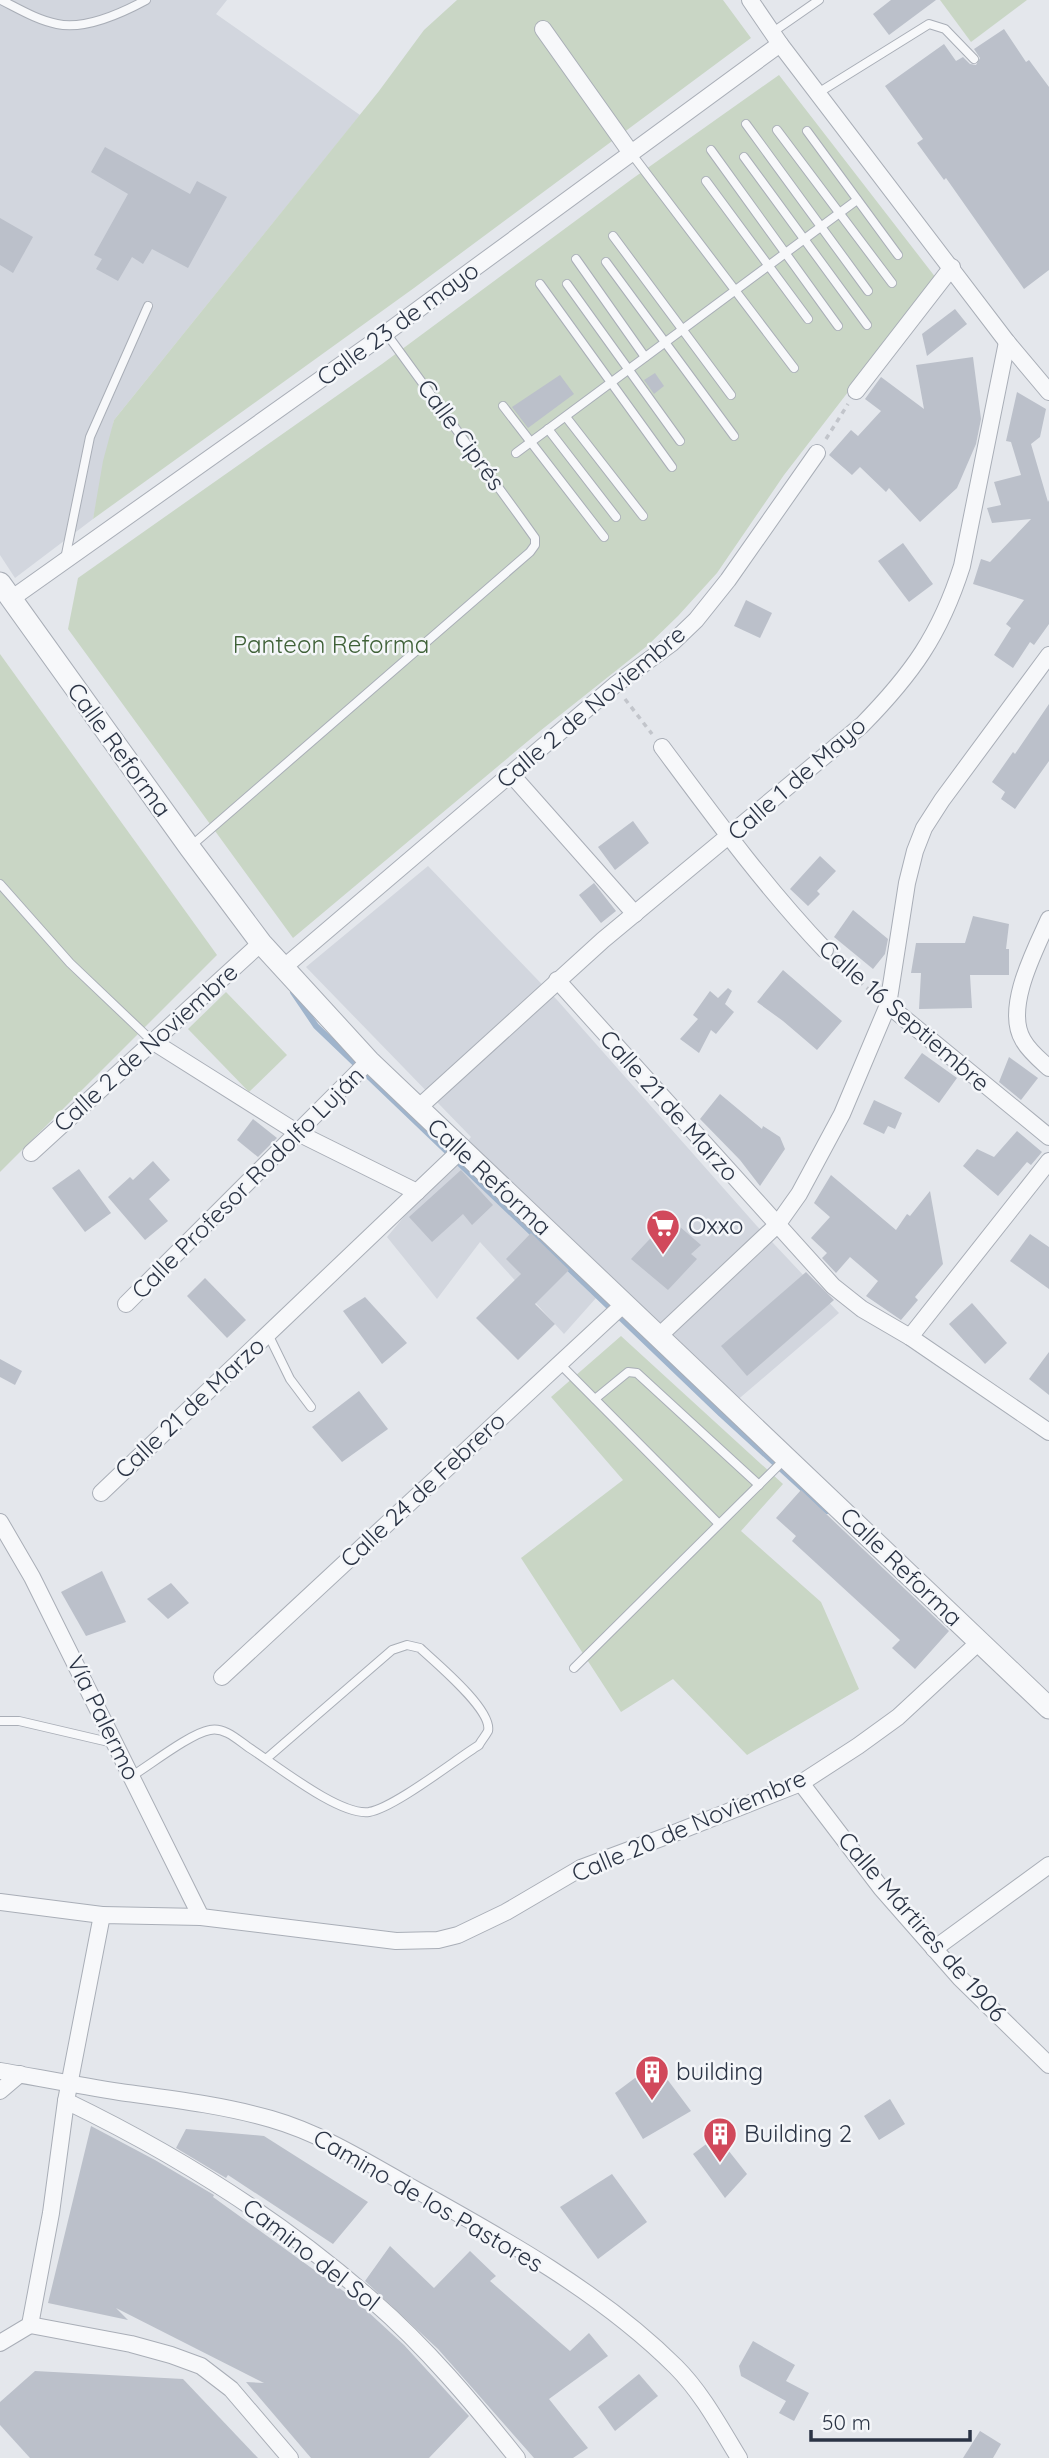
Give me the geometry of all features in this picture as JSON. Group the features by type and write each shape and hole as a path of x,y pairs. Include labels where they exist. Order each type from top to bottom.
{"street":[{"path":"750,0 1007,342 1049,392"},
{"path":"543,29 631,153"},
{"name":"Calle 23 de mayo","path":"6,591 65,562 386,333 631,153 777,38"},
{"path":"856,391 952,267"},
{"name":"Calle 1 de Mayo","path":"417,1109 557,980 862,725 898,687 933,637 953,596 962,566 1007,342"},
{"name":"Calle 2 de Noviembre","path":"283,968 615,685 672,643 696,620 728,580 817,453"},
{"name":"Calle Reforma","path":"6,591 261,943 369,1061 1049,1708"},
{"path":"659,1336 777,1226 799,1194 842,1114 888,1005 906,883 924,828 1049,655"},
{"name":"Calle 16 Septiembre","path":"662,747 729,837 799,923 825,950"},
{"path":"511,774 635,914"},
{"path":"1049,919 1033,954 1022,988 1016,1022 1021,1038 1049,1068"},
{"name":"Calle 2 de Noviembre","path":"31,1153 261,943"},
{"name":"Calle 21 de Marzo","path":"557,980 833,1286 862,1309 910,1337 1049,1432"},
{"name":"Calle 16 Septiembre","path":"888,1005 1049,1137"},
{"path":"152,1041 298,1133 417,1192"},
{"name":"Calle Profesor Rodolfo Luján","path":"126,1304 369,1061"},
{"name":"Calle 21 de Marzo","path":"101,1493 461,1150"},
{"path":"910,1337 1049,1161"},
{"name":"Calle 24 de Febrero","path":"222,1677 625,1303"},
{"name":"Vía Palermo","path":"0,1522 32,1577 201,1917"},
{"name":"Calle 20 de Noviembre","path":"0,1902 102,1914 201,1917 396,1941 438,1940 458,1935 506,1912 581,1868 801,1783 898,1717 979,1642"},
{"name":"Calle Mártires de 1906","path":"801,1783 881,1888 934,1949 1049,2065"},
{"path":"934,1949 1049,1865"},
{"path":"30,2325 51,2213 66,2101 102,1914"},
{"name":"Camino de los Pastores","path":"0,2071 206,2104 271,2119 304,2130 384,2171 518,2248 603,2306 649,2343 677,2369 709,2409 740,2458"},
{"path":"0,2091 20,2074"},
{"name":"Camino del Sol","path":"66,2101 124,2129 228,2192 328,2264 374,2301 411,2337 517,2458"},
{"path":"0,2343 30,2325 131,2344 201,2365 231,2389 290,2458"}],"lane":[{"path":"1,0 37,18 59,24 113,15 146,0"},
{"path":"777,38 819,0"},
{"path":"818,93 929,24 945,29 974,59"},
{"path":"746,124 868,291"},
{"path":"777,130 892,284"},
{"path":"807,131 898,255"},
{"path":"711,150 838,326"},
{"path":"631,153 794,368"},
{"path":"744,157 867,325"},
{"path":"706,181 808,319"},
{"path":"516,453 857,200"},
{"path":"612,236 731,395"},
{"path":"576,259 645,357"},
{"path":"606,262 734,436"},
{"path":"540,284 672,467"},
{"path":"567,284 680,441"},
{"path":"65,562 82,466 90,437 148,306"},
{"name":"Calle Ciprés","path":"190,848 530,552 536,542 386,333"},
{"path":"503,406 604,537"},
{"path":"566,416 643,516"},
{"path":"548,429 616,517"},
{"path":"0,884 22,912 70,963 152,1041"},
{"path":"268,1334 290,1378 311,1407"},
{"path":"559,1363 719,1524"},
{"path":"595,1399 628,1372 637,1373 759,1485"},
{"path":"574,1668 787,1458"},
{"path":"132,1776 201,1732 226,1732 266,1759 340,1807 356,1812 372,1811 390,1804 479,1745 488,1730 487,1719 479,1705 420,1647 407,1645 392,1650 266,1759"},
{"path":"0,1721 19,1721 116,1744"}],"path":[{"path":"817,453 856,391"},
{"path":"615,685 662,747"},
{"name":"Calle 16 Septiembre","path":"825,950 852,978 888,1005"}],"shaded area":[{"path":"0,0 227,0 216,14 360,115 114,420 93,519 15,578 0,555"},
{"path":"428,866 558,1001 756,1225 839,1313 721,1414 596,1298 564,1334 480,1242 437,1299 387,1237 471,1137 306,967"}],"green space":[{"path":"457,0 723,0 751,38 414,288 93,519 103,461 114,420 379,91 424,30"},
{"path":"940,0 1027,0 971,42"},
{"name":"Panteon Reforma","path":"779,75 936,278 784,475 717,573 678,616 647,646 540,731 293,938 68,629 78,578 382,364 632,179"},
{"path":"0,654 217,955 0,1172"},
{"path":"226,992 287,1055 249,1092 188,1029"},
{"path":"621,1336 783,1484 741,1531 821,1602 859,1689 747,1755 673,1679 621,1712 521,1558 623,1480 551,1397"}],"building":[{"path":"891,0 936,0 889,35 873,14"},
{"path":"1004,29 1026,62 1029,60 1049,87 1049,270 1024,289 946,178 944,180 917,143 923,139 885,86 944,44 956,61 963,57 970,64 976,65 980,58 974,49"},
{"path":"105,147 190,194 197,181 227,197 188,268 152,249 143,264 132,257 118,281 96,269 102,259 94,255 128,194 91,172"},
{"path":"0,218 33,237 13,273 0,265"},
{"path":"955,309 967,324 927,356 922,334"},
{"path":"973,357 981,419 976,444 957,488 920,522 889,488 886,492 860,467 852,475 829,455 851,430 858,436 881,411 865,399 881,377 924,409 916,365"},
{"path":"655,373 664,386 654,394 644,380"},
{"path":"560,375 574,394 528,428 512,407"},
{"path":"1017,392 1046,409 1040,437 1031,444 1048,502 1049,500 1049,624 1034,645 1030,642 1013,668 994,655 1011,628 1006,624 1024,600 973,584 981,559 990,562 1031,519 992,523 987,508 1001,505 994,482 1021,475 1011,442 1006,441"},
{"path":"903,543 933,584 909,602 878,561"},
{"path":"746,600 772,613 760,638 734,626"},
{"path":"1049,704 1049,761 1015,809 1001,799 1005,792 992,782"},
{"path":"633,821 649,843 615,870 598,847"},
{"path":"820,856 836,871 817,891 820,894 808,906 790,889"},
{"path":"594,883 616,911 601,923 579,895"},
{"path":"853,910 888,939 885,954 873,969 834,937"},
{"path":"973,916 1009,924 1006,949 1009,949 1009,975 970,975 972,1008 919,1009 921,973 911,973 916,943 965,943"},
{"path":"783,970 842,1021 817,1050 757,1002"},
{"path":"728,988 732,991 725,1004 734,1012 716,1034 711,1030 699,1053 680,1039 698,1019 693,1015 710,991 718,998"},
{"path":"922,1053 957,1078 939,1103 904,1078"},
{"path":"1009,1057 1038,1078 1021,1100 999,1082"},
{"path":"720,1094 762,1129 763,1126 780,1137 785,1149 760,1186 740,1160 700,1119"},
{"path":"874,1100 902,1113 895,1129 888,1126 884,1134 863,1124"},
{"path":"253,1119 277,1138 258,1157 237,1140"},
{"path":"1017,1131 1042,1152 1031,1165 1027,1162 998,1196 963,1166 977,1149 994,1157"},
{"path":"153,1161 170,1180 149,1199 168,1221 145,1240 108,1197 130,1177 133,1180"},
{"path":"79,1169 111,1213 85,1232 52,1188"},
{"path":"461,1170 493,1205 472,1225 463,1214 432,1242 409,1217"},
{"path":"831,1175 896,1230 907,1214 910,1216 930,1191 943,1264 915,1297 918,1300 901,1320 866,1296 878,1281 850,1257 836,1273 822,1258 827,1253 811,1238 830,1217 814,1203"},
{"name":"Oxxo","path":"672,1220 701,1245 691,1254 697,1259 668,1290 631,1259 662,1226"},
{"path":"531,1233 569,1270 535,1304 555,1324 518,1360 476,1318 521,1274 506,1259"},
{"path":"1030,1234 1049,1247 1049,1289 1010,1261"},
{"path":"806,1272 834,1300 747,1376 721,1346"},
{"path":"205,1278 246,1320 227,1338 187,1296"},
{"path":"365,1297 407,1343 382,1364 343,1311"},
{"path":"972,1303 1007,1343 985,1364 949,1324"},
{"path":"1049,1352 1049,1395 1029,1379"},
{"path":"0,1359 22,1371 15,1385 0,1377"},
{"path":"359,1391 388,1429 342,1462 312,1427"},
{"path":"801,1490 949,1631 915,1669 892,1648 900,1640 792,1541 796,1536 776,1518"},
{"path":"102,1571 126,1622 86,1636 61,1592"},
{"path":"171,1583 189,1603 168,1619 147,1599"},
{"name":"building","path":"655,2063 691,2111 643,2139 615,2093"},
{"path":"890,2099 905,2124 879,2140 864,2116"},
{"path":"91,2126 214,2195 213,2197 353,2298 404,2345 469,2416 429,2458 311,2458 246,2382 264,2383 116,2308 128,2320 48,2303"},
{"path":"186,2129 264,2136 368,2202 333,2244 228,2175 226,2178 176,2148"},
{"name":"Building 2","path":"717,2136 747,2174 725,2198 693,2154"},
{"path":"612,2174 647,2222 598,2259 560,2207"},
{"path":"390,2246 434,2288 470,2251 496,2276 490,2281 570,2351 589,2333 608,2356 549,2399 588,2448 573,2458 534,2458 438,2349 365,2281"},
{"path":"753,2341 795,2365 786,2381 809,2393 794,2421 779,2413 786,2401 741,2376 739,2366"},
{"path":"35,2371 183,2379 258,2458 30,2458 0,2425 0,2402"},
{"path":"639,2374 658,2396 615,2431 598,2407"},
{"path":"980,2431 1001,2444 993,2458 963,2458"}],"waterway":[{"path":"293,992 316,1026 721,1414 827,1511"}],"place":[{"name":"Oxxo","path":"663,1256"},
{"name":"building","path":"652,2102"},
{"name":"Building 2","path":"720,2164"}]}
